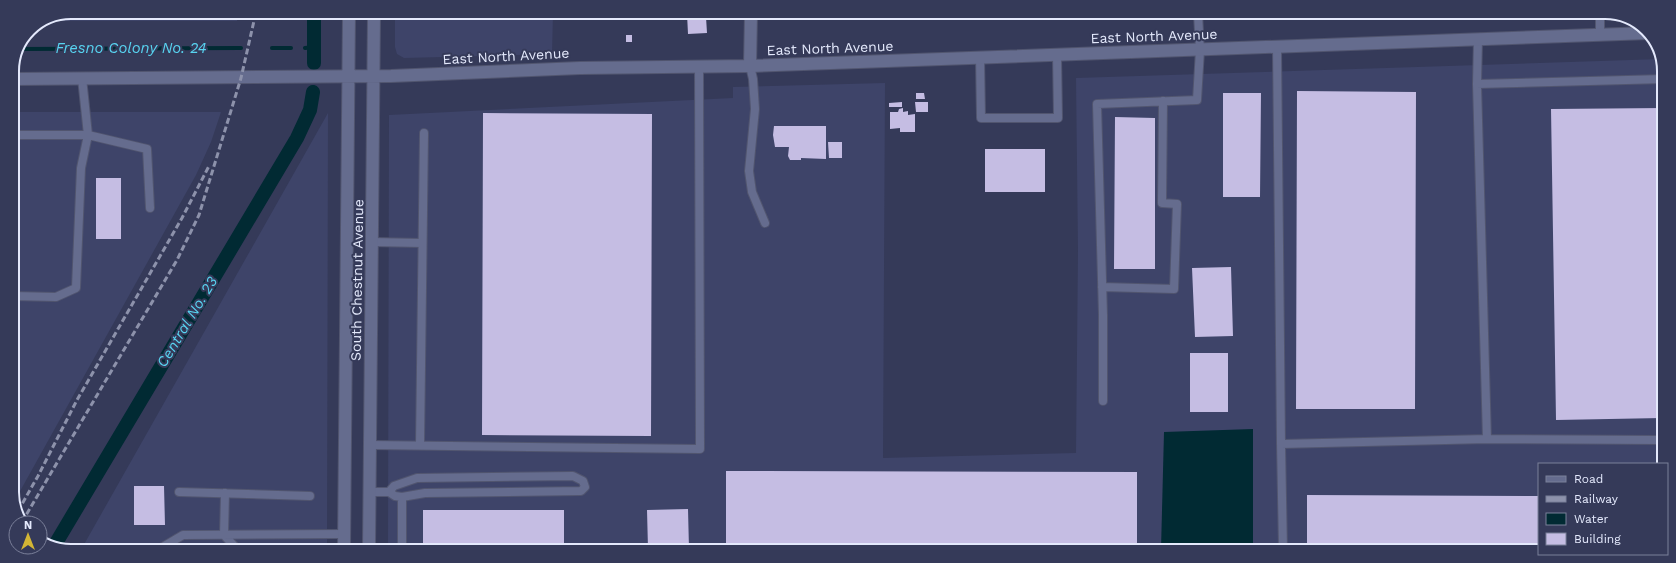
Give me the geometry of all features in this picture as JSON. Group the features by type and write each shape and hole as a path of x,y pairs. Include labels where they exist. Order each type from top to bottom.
{"street":[{"name":"South Chestnut Avenue","path":"344,544 349,19"},
{"name":"South Chestnut Avenue","path":"369,544 374,19"},
{"path":"750,66 751,19"},
{"name":"East North Avenue","path":"19,79 374,77 580,68 750,66 1641,33"}],"lane":[{"path":"1103,401 1102,287 1097,104 1198,100 1200,50 1198,19"},
{"path":"1600,19 1600,35"},
{"path":"1478,39 1487,439"},
{"path":"1277,47 1282,544"},
{"path":"980,57 981,118 1058,118 1057,55"},
{"path":"370,445 700,449 699,66"},
{"path":"750,66 753,79 755,109 749,171 752,192 765,223"},
{"path":"19,296 56,297 76,288 82,168 88,135 82,78"},
{"path":"1478,84 1657,79"},
{"path":"1102,287 1174,289 1177,204 1162,203 1163,101"},
{"path":"420,445 424,133"},
{"path":"19,135 88,135 148,149 150,208"},
{"path":"372,242 422,243"},
{"path":"1281,444 1487,439 1657,440"},
{"path":"369,492 389,492 395,496 402,497 425,493 581,491 585,487 583,481 573,476 417,478 394,486 389,492"},
{"path":"179,492 310,496"},
{"path":"225,493 224,535 232,544"},
{"path":"402,497 402,544"},
{"path":"168,544 183,535 344,534"}],"shaded area":[{"path":"72,19 237,19 237,21 58,21"},
{"path":"395,19 553,19 552,54 404,58 397,54 395,47"},
{"path":"1655,59 1657,68 1657,463 1538,463 1538,544 388,544 389,115 733,98 733,87 885,83 883,458 1076,453 1078,251 1076,78"},
{"path":"19,112 221,112 211,142 196,175 19,493"},
{"path":"328,113 327,544 84,544"}],"water":[{"path":"1253,429 1253,544 1161,544 1164,432"}],"building":[{"path":"687,19 706,19 707,33 688,34"},
{"path":"626,35 632,35 632,42 626,42"},
{"path":"1297,91 1416,92 1415,409 1296,409"},
{"path":"916,93 924,93 925,99 916,99"},
{"path":"1223,93 1261,93 1260,197 1223,197"},
{"path":"902,102 902,107 889,107 889,103"},
{"path":"915,102 928,102 928,112 916,112"},
{"path":"903,108 903,112 908,111 908,115 915,114 915,132 900,132 900,128 890,129 890,112 898,112 899,109"},
{"path":"1657,108 1657,418 1556,420 1551,109"},
{"path":"483,113 652,114 651,436 482,435"},
{"path":"1115,117 1155,118 1155,269 1114,269"},
{"path":"774,126 826,126 826,159 801,158 801,160 790,160 788,156 789,147 775,147 773,135"},
{"path":"828,142 842,142 842,158 829,158"},
{"path":"985,149 1045,149 1045,192 985,192"},
{"path":"96,178 121,178 121,239 96,239"},
{"path":"1231,267 1233,336 1195,337 1192,268"},
{"path":"1190,353 1228,353 1228,412 1190,412"},
{"path":"726,471 1137,472 1137,544 726,544"},
{"path":"134,486 164,486 165,525 134,525"},
{"path":"1307,495 1538,496 1538,544 1307,544"},
{"path":"688,509 689,544 648,544 647,510"},
{"path":"423,510 564,510 564,544 423,544"}],"waterway":[{"name":"Central No. 23","path":"314,19 314,63"},
{"name":"Fresno Colony No. 24","path":"305,48 314,47"},
{"name":"Fresno Colony No. 24","path":"24,49 241,48"},
{"name":"Fresno Colony No. 24","path":"272,48 291,48"},
{"name":"Central No. 23","path":"57,542 297,138 310,110 313,92"}],"railway":[{"path":"26,515 177,260 199,215 241,78 254,19"},
{"path":"21,506 77,400 182,218 209,166"}]}
